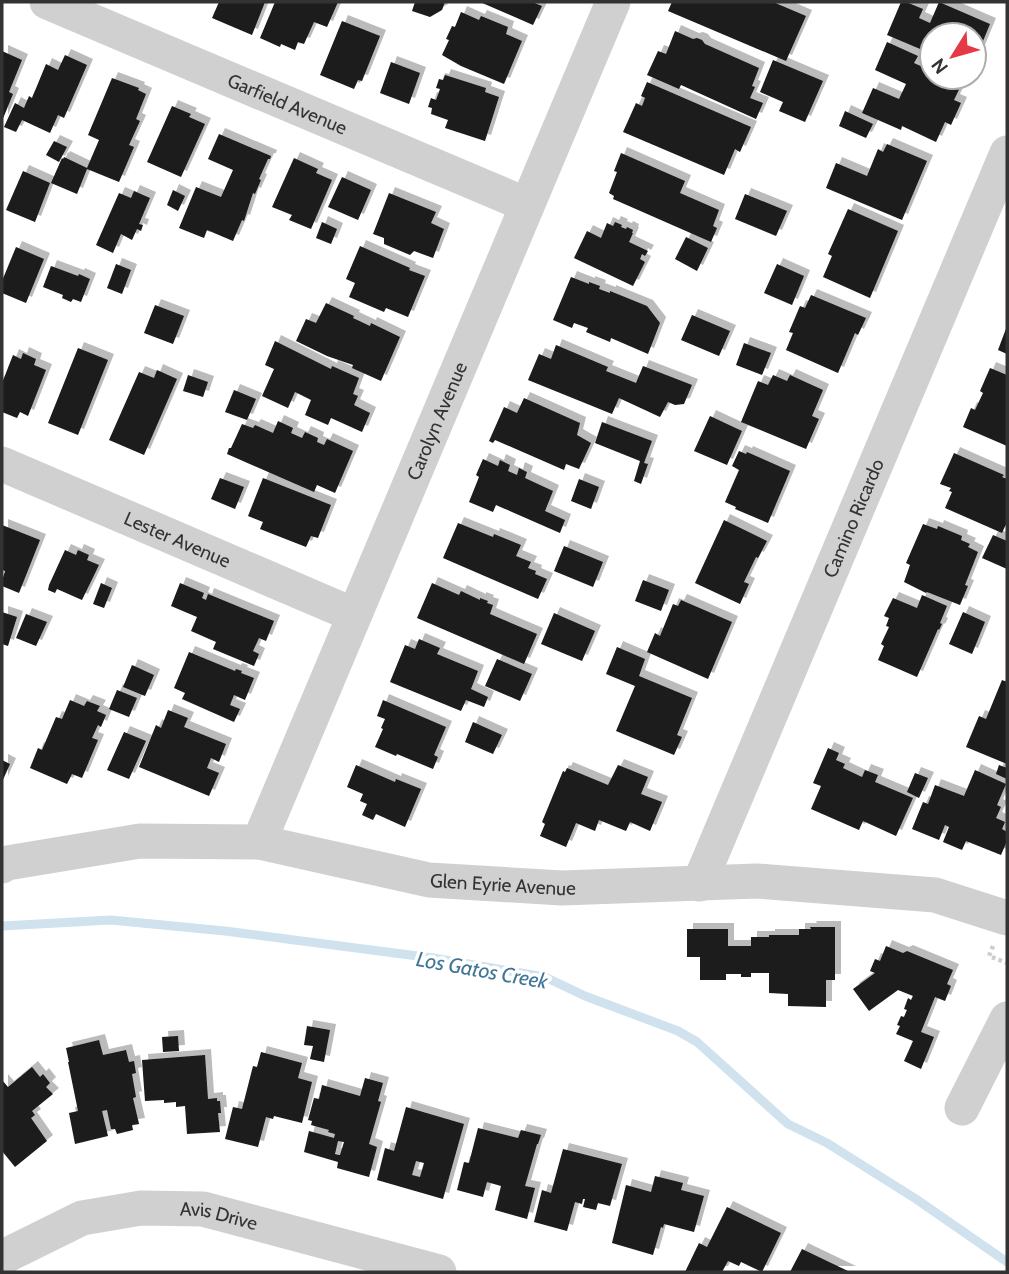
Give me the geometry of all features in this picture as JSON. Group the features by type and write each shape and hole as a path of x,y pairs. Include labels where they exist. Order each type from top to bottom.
{"street":[{"name":"Garfield Avenue","path":"47,2 527,205"},
{"name":"Carolyn Avenue","path":"259,842 613,2"},
{"name":"Camino Ricardo","path":"699,884 1007,153"},
{"name":"Lester Avenue","path":"2,464 354,615"},
{"name":"Glen Eyrie Avenue","path":"2,866 140,841 259,842 429,880 562,888 757,881 935,895 1007,918"},
{"path":"961,1108 1007,1019"},
{"name":"Avis Drive","path":"2,1259 82,1218 141,1208 203,1209 439,1272"}],"building":[{"path":"219,2 265,2 252,35 212,18"},
{"path":"275,2 338,2 327,27 314,22 304,44 298,42 295,50 260,38"},
{"path":"415,2 445,2 442,10 430,17 412,11"},
{"path":"480,2 532,2 542,6 533,25"},
{"path":"672,2 773,2 806,16 786,61 668,11"},
{"path":"901,2 923,9 919,18 926,21 918,21 918,48 887,35"},
{"path":"939,2 983,21 931,21"},
{"path":"461,12 479,20 481,16 508,27 506,34 522,41 504,84 442,55 449,40 446,39"},
{"path":"342,21 380,36 362,81 358,80 354,89 320,75"},
{"path":"675,31 702,40 705,44 759,68 750,98 763,103 756,119 681,85 679,89 647,75 658,51 666,54"},
{"path":"887,42 918,56 914,63 918,65 918,91 958,91 954,100 961,103 951,125 945,122 936,142 902,126 901,130 862,113 873,88 899,99 906,84 875,70"},
{"path":"2,51 22,60 9,92 13,94 2,121"},
{"path":"65,55 87,65 64,118 58,115 50,133 22,120 16,132 4,127 15,103 24,108 29,96 32,98 46,64 58,70"},
{"path":"773,60 823,81 805,122 779,111 783,102 760,92"},
{"path":"391,62 420,73 409,104 380,93"},
{"path":"445,75 486,88 485,92 499,97 485,141 445,128 448,120 431,114 432,108 428,107 431,98 436,100 440,89 436,88 439,79 443,80"},
{"path":"112,78 139,88 138,90 146,94 136,119 140,121 129,145 134,147 119,182 87,169 77,194 51,183 64,157 87,168 99,140 88,135"},
{"path":"647,82 751,127 740,152 735,149 724,175 623,132 636,103 642,106 645,98 641,96"},
{"path":"172,106 205,124 181,177 147,162"},
{"path":"845,111 873,124 866,138 839,126"},
{"path":"219,134 271,156 233,241 207,230 204,238 179,228 196,187 221,197 233,170 208,159"},
{"path":"54,141 67,147 59,162 46,155"},
{"path":"887,144 927,161 902,220 826,188 836,163 867,176 878,149 883,152"},
{"path":"621,153 685,181 680,193 719,210 713,226 717,228 711,242 613,199 614,196 609,193"},
{"path":"294,158 318,169 316,173 332,180 311,229 289,220 292,215 272,207"},
{"path":"23,171 50,183 35,222 6,210"},
{"path":"342,177 371,190 358,220 328,207"},
{"path":"173,190 185,196 178,211 167,205"},
{"path":"134,191 150,198 139,224 143,225 141,231 137,229 132,240 121,234 113,253 96,245 119,193 131,198"},
{"path":"389,193 436,212 431,223 444,229 433,258 414,251 410,255 384,244 384,238 373,234"},
{"path":"745,194 787,211 776,236 735,219"},
{"path":"848,209 898,231 870,298 823,277 832,256 828,254"},
{"path":"322,222 337,229 331,244 316,238"},
{"path":"615,222 622,225 621,227 633,230 629,242 648,251 645,256 642,254 640,259 645,262 633,286 574,258 587,231 601,238 607,223 613,226"},
{"path":"686,237 708,248 697,271 675,259"},
{"path":"360,246 425,276 408,317 386,308 384,312 349,297 355,283 346,279"},
{"path":"16,247 44,259 26,303 2,293 2,281"},
{"path":"116,264 131,270 122,294 107,288"},
{"path":"777,264 804,276 792,305 764,293"},
{"path":"51,266 90,279 81,302 73,299 71,302 62,298 63,295 43,287"},
{"path":"571,277 647,306 660,323 648,354 611,338 610,342 586,332 588,328 574,323 572,328 553,320"},
{"path":"811,295 866,318 858,335 855,333 838,373 786,350 793,333 789,332 800,306 805,308"},
{"path":"326,303 370,326 371,323 400,337 381,381 352,368 353,365 296,341 306,319 316,323"},
{"path":"155,305 184,316 173,344 144,333"},
{"path":"692,315 730,331 719,356 681,340"},
{"path":"1007,326 1007,354 998,350"},
{"path":"275,341 331,369 332,366 359,378 353,394 358,396 354,405 370,413 362,432 331,418 328,425 305,415 311,400 295,392 288,408 262,396 274,369 265,365"},
{"path":"744,343 771,353 762,375 736,365"},
{"path":"556,345 608,367 606,371 636,383 643,366 692,385 684,404 675,405 668,402 660,417 619,398 612,414 528,380 539,354 551,359"},
{"path":"78,348 108,360 78,435 48,423"},
{"path":"23,353 36,359 34,365 46,370 28,416 20,412 17,418 2,412 2,383 13,355 21,359"},
{"path":"990,368 1007,375 1007,446 963,427 971,408 975,410 983,393 980,391"},
{"path":"157,370 177,379 144,455 109,440 139,372 154,378"},
{"path":"188,375 208,382 203,397 183,391"},
{"path":"773,375 787,381 790,375 823,390 812,416 819,419 806,449 741,422 758,381 768,385"},
{"path":"234,390 256,399 247,420 225,412"},
{"path":"524,398 580,423 577,435 591,443 579,469 566,464 564,470 495,440 493,443 489,441 504,407 517,413"},
{"path":"710,416 742,431 727,465 694,451"},
{"path":"278,421 293,428 291,433 302,438 305,432 318,438 317,442 324,445 327,439 353,451 335,493 317,485 314,492 227,454 242,424 253,428 255,425 273,433"},
{"path":"602,422 652,441 644,463 648,464 641,484 634,481 640,461 595,443"},
{"path":"739,451 790,471 768,523 725,502 739,470 732,466"},
{"path":"954,453 1004,475 1002,477 1007,479 1007,522 1002,533 945,508 952,492 949,491 951,488 940,484"},
{"path":"483,459 498,466 500,460 510,465 508,471 517,475 519,468 527,472 525,478 553,491 545,511 565,520 560,533 496,505 493,512 469,502"},
{"path":"220,478 244,487 235,509 211,499"},
{"path":"263,478 331,505 318,538 311,536 306,547 260,529 263,522 248,516"},
{"path":"579,479 599,487 591,509 571,501"},
{"path":"724,520 767,541 744,582 749,584 740,604 695,583"},
{"path":"458,523 521,545 516,556 531,562 528,568 547,579 538,599 443,558"},
{"path":"923,524 937,529 938,526 962,536 961,540 970,544 968,547 978,552 960,605 904,582 910,565 906,563"},
{"path":"2,525 40,540 19,593 2,586 5,571 2,570"},
{"path":"993,535 1007,541 1007,569 982,558"},
{"path":"564,546 603,562 593,587 554,571"},
{"path":"65,550 76,555 78,550 89,555 87,560 99,565 82,600 57,589 55,593 48,590"},
{"path":"643,580 669,590 661,611 635,601"},
{"path":"101,583 112,588 104,608 93,604"},
{"path":"180,583 204,593 202,598 206,600 208,594 274,621 266,641 259,638 253,651 259,654 254,666 213,649 216,642 191,631 197,617 171,606"},
{"path":"432,583 459,595 461,591 488,601 487,603 493,605 490,614 537,634 524,664 417,618"},
{"path":"922,595 947,606 940,623 942,624 917,677 878,660 884,646 881,644 889,627 886,626 889,618 884,616 893,598 917,608"},
{"path":"681,600 732,622 708,679 647,652 655,633 660,636 673,604 678,606"},
{"path":"2,612 17,617 8,646 2,644"},
{"path":"963,612 985,622 972,654 949,644"},
{"path":"554,613 595,631 582,661 541,644"},
{"path":"26,614 47,622 36,646 16,638"},
{"path":"419,639 440,648 437,654 478,671 471,689 488,697 484,707 466,700 461,711 390,682 405,645 415,649"},
{"path":"617,647 645,659 639,676 692,698 677,735 682,737 674,755 616,731 635,686 606,674"},
{"path":"189,652 254,678 245,700 234,695 230,705 240,709 234,722 182,699 185,693 174,688"},
{"path":"497,659 532,674 520,701 485,686"},
{"path":"132,665 154,675 145,696 123,687"},
{"path":"1002,680 1007,682 1007,764 966,747 979,716 986,719"},
{"path":"117,690 137,698 129,717 109,709"},
{"path":"70,700 84,706 87,701 100,706 97,711 106,715 92,738 98,740 82,778 72,774 67,784 30,768 38,748 42,750 56,717 62,719"},
{"path":"383,700 446,727 434,755 438,757 433,769 375,747 385,719 377,716"},
{"path":"168,710 188,718 184,727 226,744 219,762 211,758 207,768 219,773 209,796 139,767 156,725 161,728"},
{"path":"473,722 502,735 493,754 465,742"},
{"path":"124,732 146,741 129,779 107,770"},
{"path":"828,748 839,753 836,760 845,764 843,768 862,777 865,770 878,775 875,782 913,798 896,836 863,821 859,830 811,809 821,786 813,783"},
{"path":"2,760 10,764 2,782"},
{"path":"356,765 395,782 396,779 421,789 405,827 376,814 373,820 362,815 367,804 360,801 363,794 347,787"},
{"path":"618,765 648,777 641,794 662,802 650,831 630,822 626,831 599,820 595,831 576,823 566,847 540,836 545,824 542,822 563,771 567,768 608,785"},
{"path":"999,765 1007,768 1007,779 996,774"},
{"path":"975,770 1006,784 997,805 1001,807 996,818 1005,822 1002,829 1007,832 1007,841 1001,855 966,841 962,850 943,842 949,827 945,825 939,840 912,829 923,802 928,804 935,785 964,796"},
{"path":"915,773 928,778 919,798 907,792"},
{"path":"810,927 835,927 835,980 826,980 826,1007 788,1006 788,994 769,993 769,973 751,973 751,977 726,974 726,980 700,980 700,957 687,957 687,929 728,929 728,946 751,946 751,937 799,935 799,929 811,929"},
{"path":"886,946 903,953 907,951 953,970 947,984 951,986 945,1001 935,997 921,1032 934,1037 921,1069 904,1061 913,1041 896,1034 901,1016 904,1017 907,1010 904,1009 908,998 911,1000 913,996 898,990 869,1011 853,989 875,973 870,971 875,959 880,961"},
{"path":"307,1026 330,1030 324,1062 310,1059 313,1046 304,1045"},
{"path":"178,1036 179,1051 163,1052 162,1037"},
{"path":"99,1040 103,1055 126,1050 129,1062 134,1061 136,1073 132,1074 136,1097 133,1098 139,1124 132,1125 133,1130 117,1134 115,1129 111,1129 107,1110 102,1111 108,1136 75,1144 69,1113 78,1111 66,1048"},
{"path":"261,1052 302,1063 298,1078 312,1082 302,1123 274,1116 273,1119 266,1117 258,1147 225,1139 233,1107 242,1109 253,1066 257,1067"},
{"path":"205,1055 208,1099 217,1098 217,1101 220,1101 220,1132 187,1134 185,1106 176,1107 176,1102 164,1103 164,1100 145,1101 142,1060"},
{"path":"32,1067 40,1077 43,1074 50,1083 46,1087 53,1094 32,1111 35,1115 31,1118 47,1141 15,1167 2,1151 2,1080 8,1087"},
{"path":"365,1078 383,1083 378,1101 381,1102 369,1144 377,1147 369,1177 337,1168 338,1162 304,1152 309,1131 334,1138 335,1134 311,1125 312,1121 308,1120 314,1098 319,1099 322,1085 360,1096","holes":["338,1141 344,1142 340,1155 335,1154"]},
{"path":"406,1107 464,1124 443,1199 377,1180 385,1148 394,1151","holes":["416,1161 424,1163 420,1177 412,1175"]},
{"path":"478,1128 518,1138 521,1130 541,1135 525,1186 535,1188 527,1219 495,1210 501,1186 487,1182 483,1197 457,1190 464,1162 469,1163"},
{"path":"563,1149 622,1164 610,1206 598,1203 596,1210 583,1207 585,1199 582,1204 575,1202 567,1231 534,1222 542,1190 551,1193"},
{"path":"655,1176 683,1183 681,1190 704,1196 694,1232 664,1224 653,1255 612,1243 626,1185 651,1192"},
{"path":"727,1207 781,1233 762,1272 741,1262 739,1266 728,1261 722,1272 685,1272 699,1243 707,1247"},
{"path":"802,1249 850,1272 790,1272"}],"waterway":[{"name":"Los Gatos Creek","path":"2,926 111,920 225,931 433,958 545,977 585,996 678,1031 697,1042 788,1124 827,1143 916,1199 1007,1262"}]}
